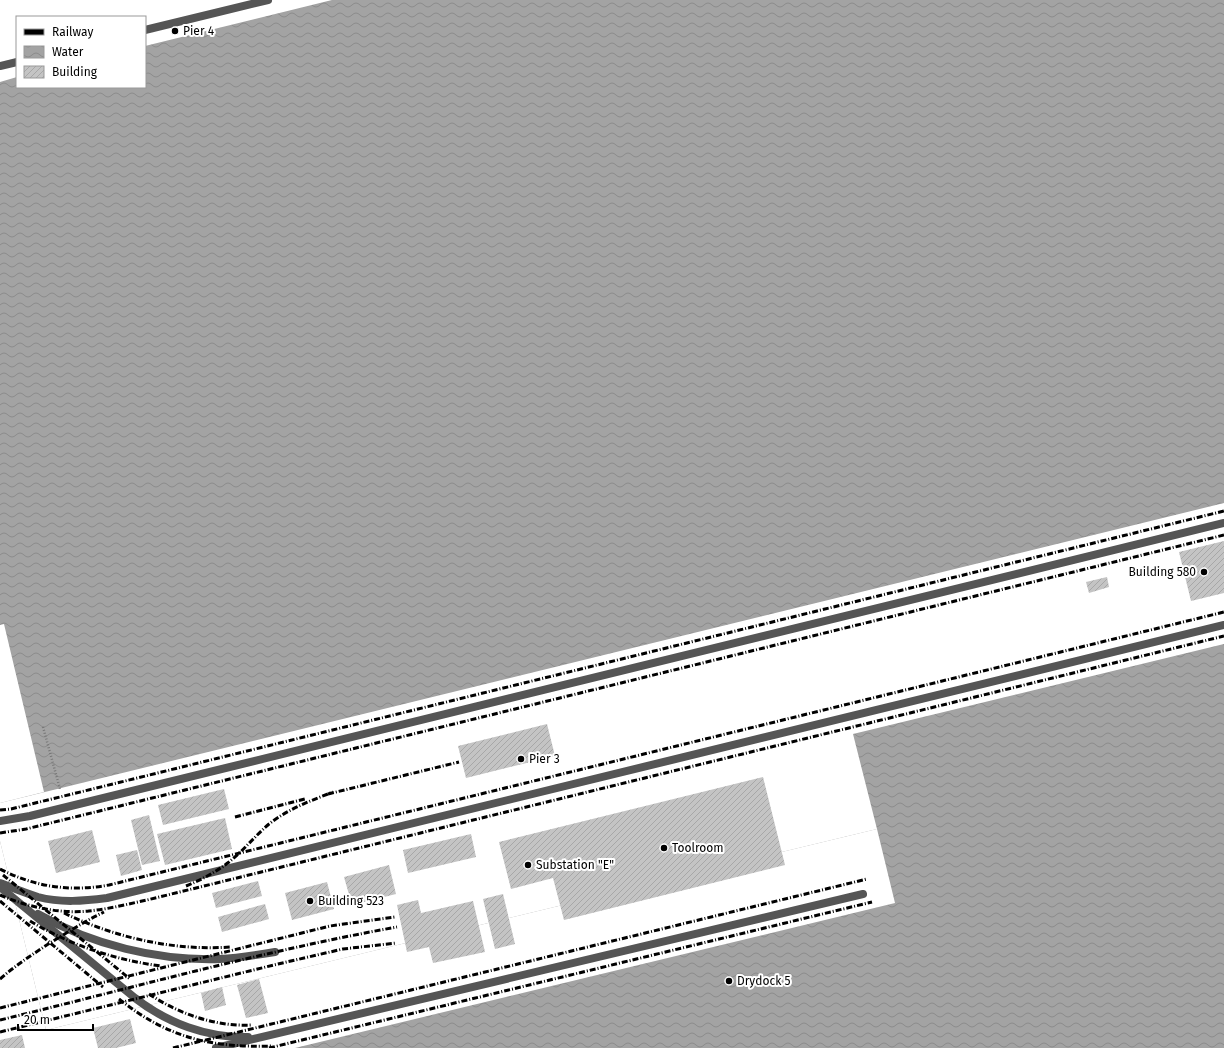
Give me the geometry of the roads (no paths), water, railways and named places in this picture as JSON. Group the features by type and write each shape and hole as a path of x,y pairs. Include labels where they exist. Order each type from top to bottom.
{"lane":[{"path":"146,30 268,0"},
{"path":"0,66 16,62"},
{"path":"0,821 30,816 1224,523"},
{"path":"0,883 25,893 52,900 76,901 107,898 1224,625"},
{"path":"2,889 32,910 64,927 87,937 137,951 174,957 213,959 243,957 275,952"},
{"path":"2,889 135,998 162,1017 212,1034 240,1038 261,1037"},
{"path":"216,1048 863,894"}],"water":[{"path":"0,0 1224,0 1224,1048 295,1048 895,903 877,829 46,1030 0,841 0,803 44,792 4,624 0,625"}],"railway":[{"path":"0,810 11,809 1224,511"},
{"path":"0,833 26,829 1224,535"},
{"path":"0,869 26,880 53,886 80,888 109,885 1224,612"},
{"path":"0,895 44,909 78,912 104,909 147,900 1224,636"},
{"path":"328,794 459,762"},
{"path":"186,886 208,876 229,862 276,819 300,806 333,792"},
{"path":"235,817 305,799"},
{"path":"3,875 130,979"},
{"path":"173,1048 867,879"},
{"path":"0,901 103,987"},
{"path":"269,1048 872,902"},
{"path":"0,979 18,964 50,943 104,912"},
{"path":"64,913 104,929 146,941 188,947 231,947"},
{"path":"0,1008 330,926 395,917"},
{"path":"30,921 45,930 93,950 127,960 161,966"},
{"path":"0,1020 198,970 297,947 397,927"},
{"path":"0,1032 343,949 396,943"},
{"path":"149,994 173,1008 198,1018 225,1024 252,1025"},
{"path":"119,999 155,1023 173,1032 191,1038 230,1045 273,1046"}],"place":[{"name":"Pier 4","path":"175,31"},
{"name":"Building 580","path":"1204,572"},
{"name":"Pier 3","path":"521,759"},
{"name":"Toolroom","path":"664,848"},
{"name":"Substation \"E\"","path":"528,865"},
{"name":"Building 523","path":"310,901"},
{"name":"Drydock 5","path":"729,981"}]}
